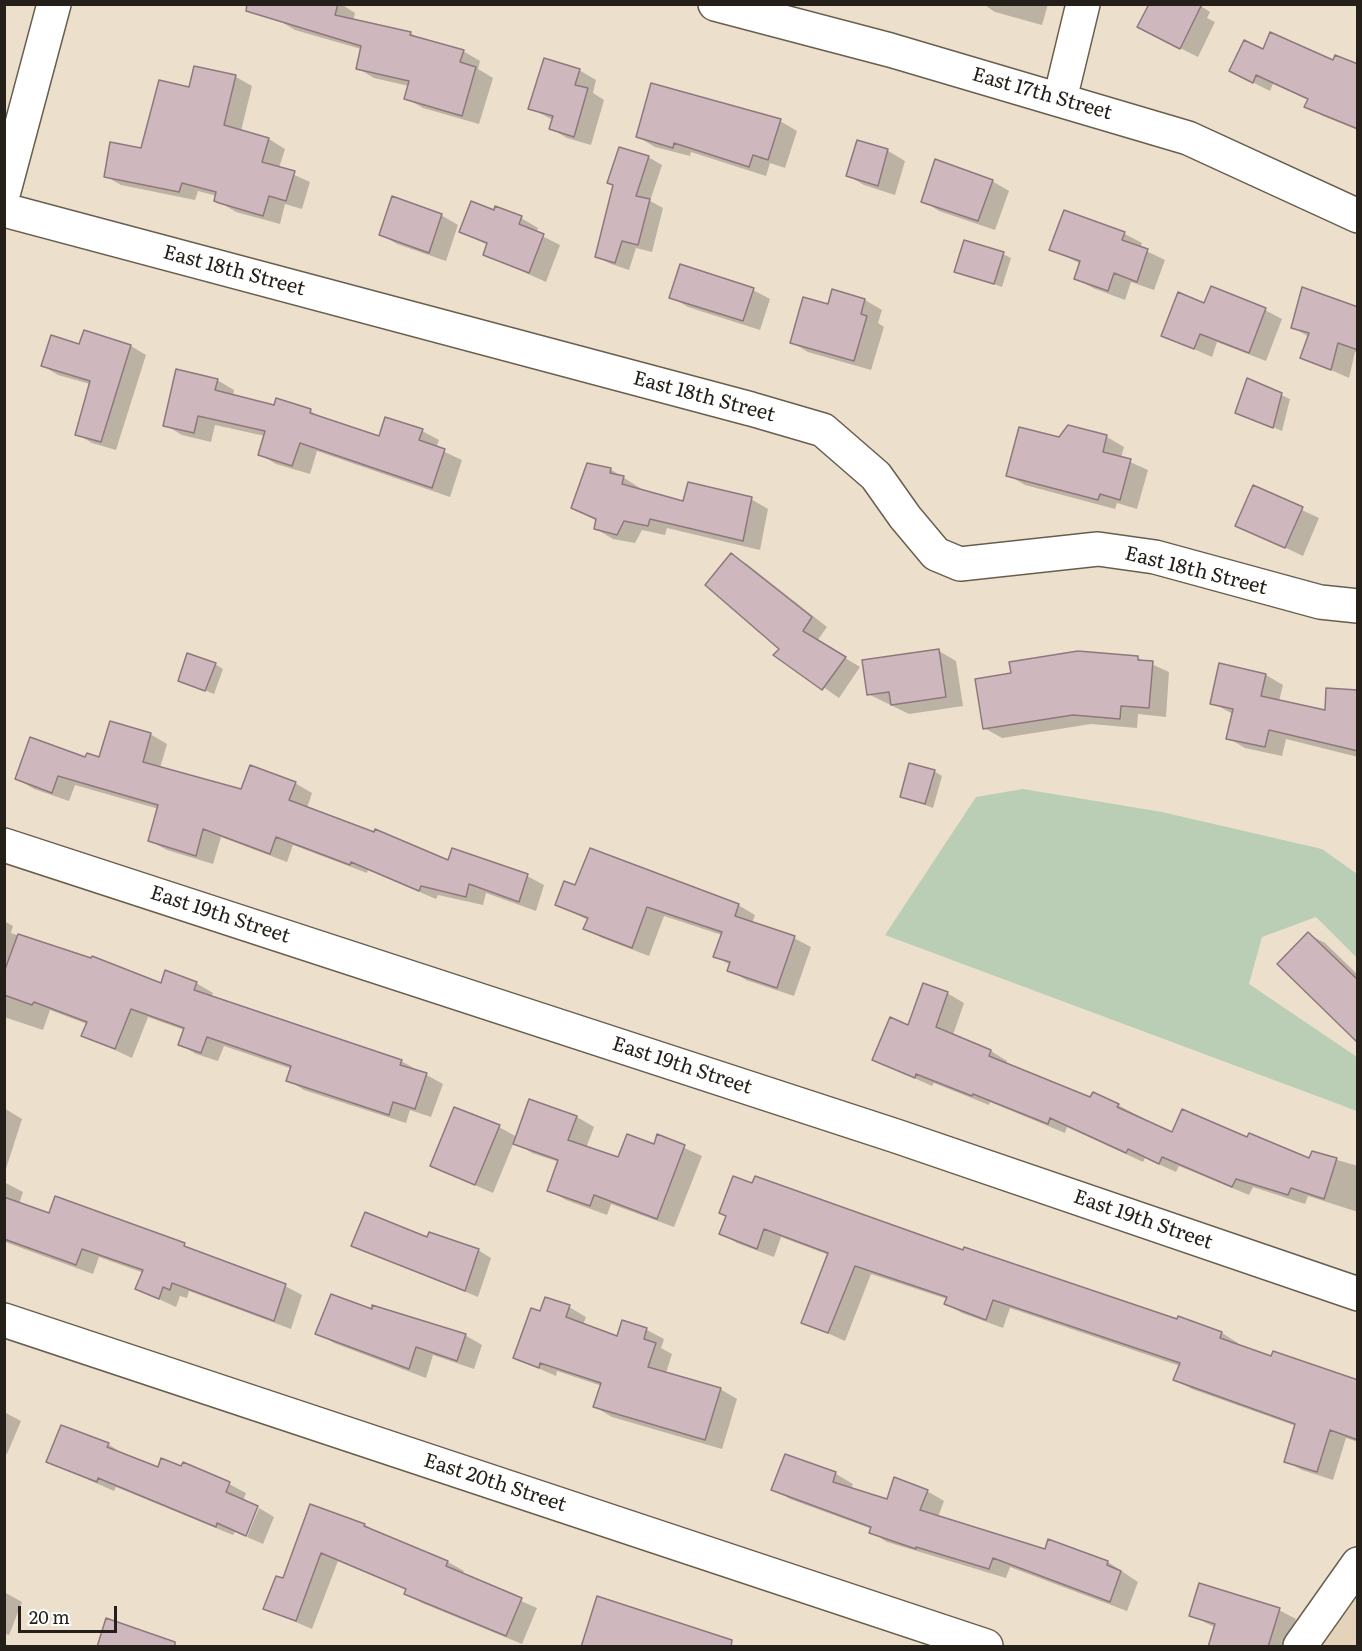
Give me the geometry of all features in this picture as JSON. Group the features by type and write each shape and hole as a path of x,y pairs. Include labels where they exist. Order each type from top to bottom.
{"street":[{"path":"4,191 54,4"},
{"name":"East 17th Street","path":"715,4 890,50 1188,138 1358,216"},
{"path":"1059,99 1083,4"},
{"name":"East 18th Street","path":"4,210 823,430 876,476 905,517 936,554 960,564 1098,549 1155,557 1320,602 1358,606"},
{"name":"East 19th Street","path":"4,845 896,1136 1358,1294"},
{"name":"East 20th Street","path":"4,1320 986,1647"},
{"path":"1300,1647 1358,1564"}],"shaded area":[{"path":"1357,1584 1357,1646 1315,1646"}],"green space":[{"path":"1023,789 1162,812 1322,849 1357,874 1357,958 1316,917 1262,937 1249,984 1357,1057 1357,1111 885,935 976,797"}],"building":[{"path":"247,4 338,4 335,15 411,32 410,35 464,50 460,62 476,67 462,116 404,99 409,81 356,69 361,46 246,11"},
{"path":"1149,4 1202,4 1180,49 1137,27"},
{"path":"1270,32 1333,60 1335,55 1358,64 1358,129 1304,107 1308,99 1256,75 1253,83 1229,71 1244,40 1263,49"},
{"path":"544,58 580,69 575,85 588,88 574,137 549,129 553,116 528,109"},
{"path":"194,66 236,75 224,125 269,138 262,162 295,171 286,201 269,196 263,216 214,201 216,192 182,183 179,192 104,177 110,142 141,148 159,80 189,87"},
{"path":"651,83 781,119 768,160 753,155 749,167 674,143 673,148 636,137"},
{"path":"857,140 888,149 878,186 846,176"},
{"path":"619,147 649,156 636,196 650,199 638,245 622,241 615,263 595,257 613,185 607,183"},
{"path":"935,159 993,180 978,221 921,202"},
{"path":"392,196 442,214 429,253 379,235"},
{"path":"471,201 494,210 495,206 522,216 519,224 544,234 529,273 483,255 487,243 459,232"},
{"path":"1064,210 1125,232 1122,240 1148,249 1137,282 1114,273 1108,291 1074,279 1080,261 1049,250"},
{"path":"964,240 1004,252 994,284 954,272"},
{"path":"680,264 754,288 743,321 669,298"},
{"path":"1211,286 1266,308 1249,353 1200,334 1194,349 1161,336 1178,292 1204,303"},
{"path":"1302,287 1358,307 1358,350 1338,343 1331,370 1300,358 1309,333 1291,328"},
{"path":"832,289 865,299 861,314 867,316 854,361 790,343 803,297 828,304"},
{"path":"84,330 131,345 101,442 75,435 90,381 41,366 51,335 79,344"},
{"path":"176,369 218,379 215,390 274,405 276,398 311,409 310,413 379,436 385,417 423,429 419,440 445,449 432,488 300,443 292,466 258,455 265,431 198,416 194,433 163,426"},
{"path":"1247,378 1282,393 1273,428 1235,413"},
{"path":"1068,425 1107,435 1103,452 1131,459 1120,500 1100,494 1098,500 1006,476 1019,427 1059,437"},
{"path":"587,463 611,468 610,473 624,476 622,484 683,501 688,482 752,497 743,541 650,519 648,526 624,521 617,535 594,529 596,519 571,508"},
{"path":"1253,485 1303,507 1285,548 1235,526"},
{"path":"731,553 812,617 803,631 846,657 822,690 773,655 779,649 705,585"},
{"path":"939,649 946,697 891,705 889,692 867,695 862,660"},
{"path":"1078,651 1138,656 1138,660 1153,661 1149,708 1121,706 1120,719 1073,715 983,729 975,679 1011,673 1009,662"},
{"path":"187,653 216,663 205,691 178,681"},
{"path":"1219,663 1266,674 1261,696 1325,710 1326,688 1358,690 1358,751 1269,730 1265,747 1226,739 1233,709 1210,704"},
{"path":"110,721 151,733 143,762 241,789 250,765 296,782 289,800 374,832 375,829 448,860 452,848 528,874 519,902 469,884 466,897 421,886 419,891 351,862 350,865 276,837 270,854 203,829 196,856 148,841 158,805 58,776 52,793 15,779 30,737 85,757 87,753 99,757"},
{"path":"909,763 935,770 925,804 900,797"},
{"path":"590,848 739,904 735,916 795,936 777,988 727,971 730,962 713,957 722,932 647,907 632,948 583,929 588,918 555,905 564,881 575,885"},
{"path":"1308,932 1358,980 1358,1043 1277,964"},
{"path":"18,934 91,958 92,956 161,983 165,970 197,982 194,990 402,1060 400,1065 427,1073 415,1109 393,1102 389,1115 286,1081 291,1066 207,1037 201,1053 178,1045 184,1028 131,1009 115,1049 81,1036 87,1022 34,1002 32,1005 4,995 4,972"},
{"path":"923,983 948,992 936,1027 991,1050 989,1056 1090,1097 1093,1092 1119,1104 1117,1107 1172,1132 1182,1109 1247,1137 1249,1133 1309,1158 1312,1151 1337,1158 1324,1199 1291,1188 1288,1195 1236,1179 1232,1187 1162,1157 1159,1164 1128,1149 1126,1153 1050,1118 1048,1124 973,1094 972,1096 916,1074 915,1078 872,1060 890,1017 908,1025"},
{"path":"529,1099 577,1116 568,1140 618,1157 627,1134 654,1144 657,1134 685,1145 657,1219 594,1195 590,1206 547,1191 558,1160 513,1144"},
{"path":"454,1107 500,1125 475,1185 430,1166"},
{"path":"733,1176 752,1183 755,1176 963,1250 964,1247 1177,1319 1178,1316 1222,1332 1220,1338 1271,1356 1273,1351 1358,1380 1358,1440 1330,1430 1317,1472 1284,1462 1295,1424 1173,1380 1180,1363 993,1300 986,1320 944,1304 947,1297 855,1266 828,1333 801,1323 828,1253 764,1229 757,1249 719,1234 726,1216 719,1213"},
{"path":"55,1196 185,1243 184,1246 286,1284 274,1321 172,1283 170,1290 163,1287 159,1299 135,1289 143,1270 82,1249 76,1265 4,1239 4,1197 49,1213"},
{"path":"365,1212 427,1237 429,1232 479,1249 465,1291 351,1246"},
{"path":"331,1294 372,1309 372,1305 466,1334 457,1361 416,1347 409,1369 315,1334"},
{"path":"545,1297 570,1305 566,1317 617,1336 622,1320 647,1328 644,1339 656,1343 648,1367 721,1388 705,1440 593,1407 601,1383 540,1363 539,1368 513,1358 531,1308 540,1311"},
{"path":"61,1425 109,1443 107,1447 158,1467 161,1458 181,1466 183,1462 230,1482 226,1492 258,1506 246,1536 217,1523 216,1527 98,1478 97,1482 46,1462"},
{"path":"785,1454 836,1472 833,1482 887,1499 894,1477 928,1490 920,1510 1045,1549 1048,1539 1108,1561 1107,1565 1121,1571 1110,1602 993,1558 989,1569 916,1547 916,1549 869,1533 871,1527 771,1490"},
{"path":"310,1504 365,1524 364,1526 448,1561 446,1566 522,1598 506,1636 404,1594 406,1589 321,1553 296,1621 263,1609 276,1576 283,1578"},
{"path":"1199,1583 1280,1608 1268,1647 1208,1647 1215,1624 1189,1616"},
{"path":"597,1596 732,1640 731,1647 581,1647"},
{"path":"106,1618 175,1642 175,1647 97,1647"}]}
